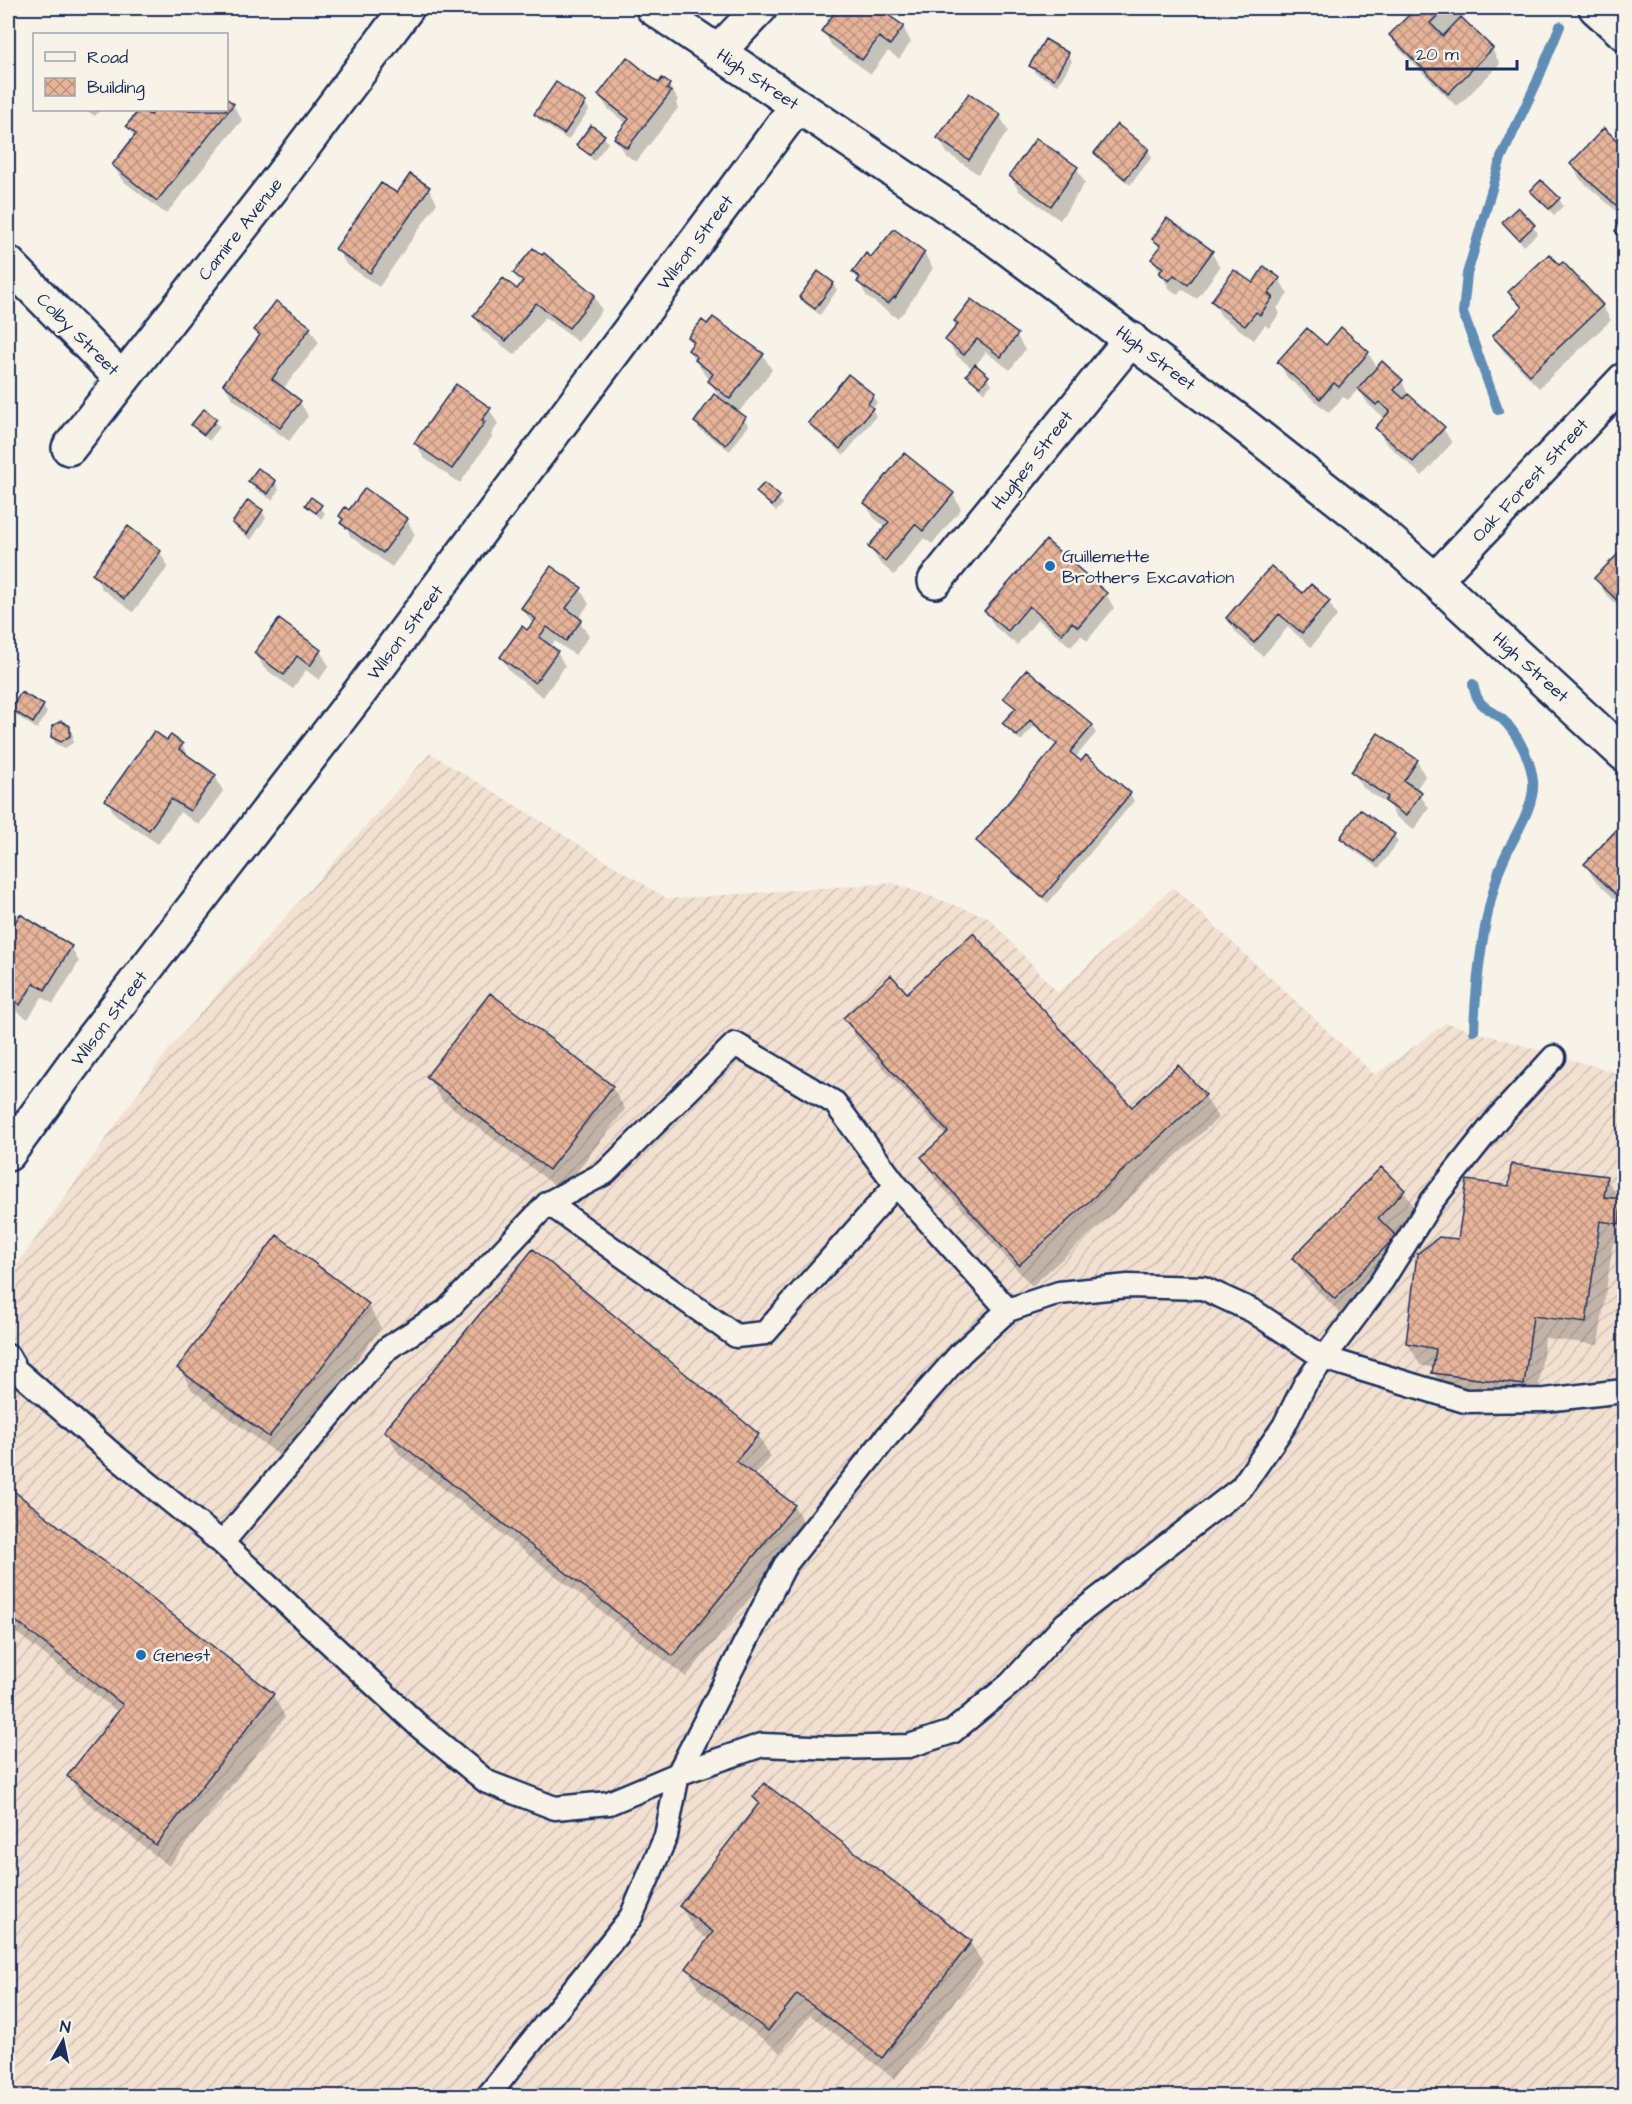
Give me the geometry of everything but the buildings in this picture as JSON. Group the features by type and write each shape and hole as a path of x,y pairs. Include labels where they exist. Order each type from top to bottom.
{"street":[{"name":"Camire Avenue","path":"69,448 282,175 407,8"},
{"name":"High Street","path":"653,8 994,238 1131,339 1305,473 1435,580 1624,754"},
{"path":"718,52 760,8"},
{"path":"1596,8 1624,33"},
{"name":"Wilson Street","path":"8,1155 94,1036 360,692 796,106"},
{"name":"Colby Street","path":"8,263 122,379"},
{"name":"Hughes Street","path":"935,581 1131,339"},
{"name":"Oak Forest Street","path":"1435,580 1624,380"}],"lane":[{"path":"222,1543 388,1348 446,1311 548,1203 605,1173 735,1044 835,1103 896,1185 1008,1310"},
{"path":"8,1356 16,1370 110,1452 222,1543 420,1727 487,1782 555,1808 609,1803 678,1774 762,1745 835,1748 909,1746 952,1732 1010,1684 1065,1624 1241,1488 1284,1426 1305,1384 1382,1281 1432,1201 1498,1118 1554,1057"},
{"path":"548,1203 736,1336 765,1333 896,1185"},
{"path":"488,2097 632,1917 666,1836 678,1774 785,1565 885,1439 961,1353 1008,1310 1059,1293 1128,1286 1203,1288 1253,1311 1324,1358 1465,1401 1545,1400 1624,1391"}],"shaded area":[{"path":"430,753 668,899 893,883 988,917 1058,993 1173,887 1375,1075 1446,1023 1624,1075 1624,2096 16,2096 8,2090 8,1278 168,1050"}],"waterway":[{"path":"1498,410 1463,313 1467,274 1501,158 1560,26"},
{"path":"1473,684 1478,700 1501,718 1516,736 1527,758 1533,781 1530,804 1502,863 1492,893 1478,971 1474,1031"}],"place":[{"name":"Guillemette Brothers Excavation","path":"1050,566"},
{"name":"Genest","path":"141,1655"}]}
